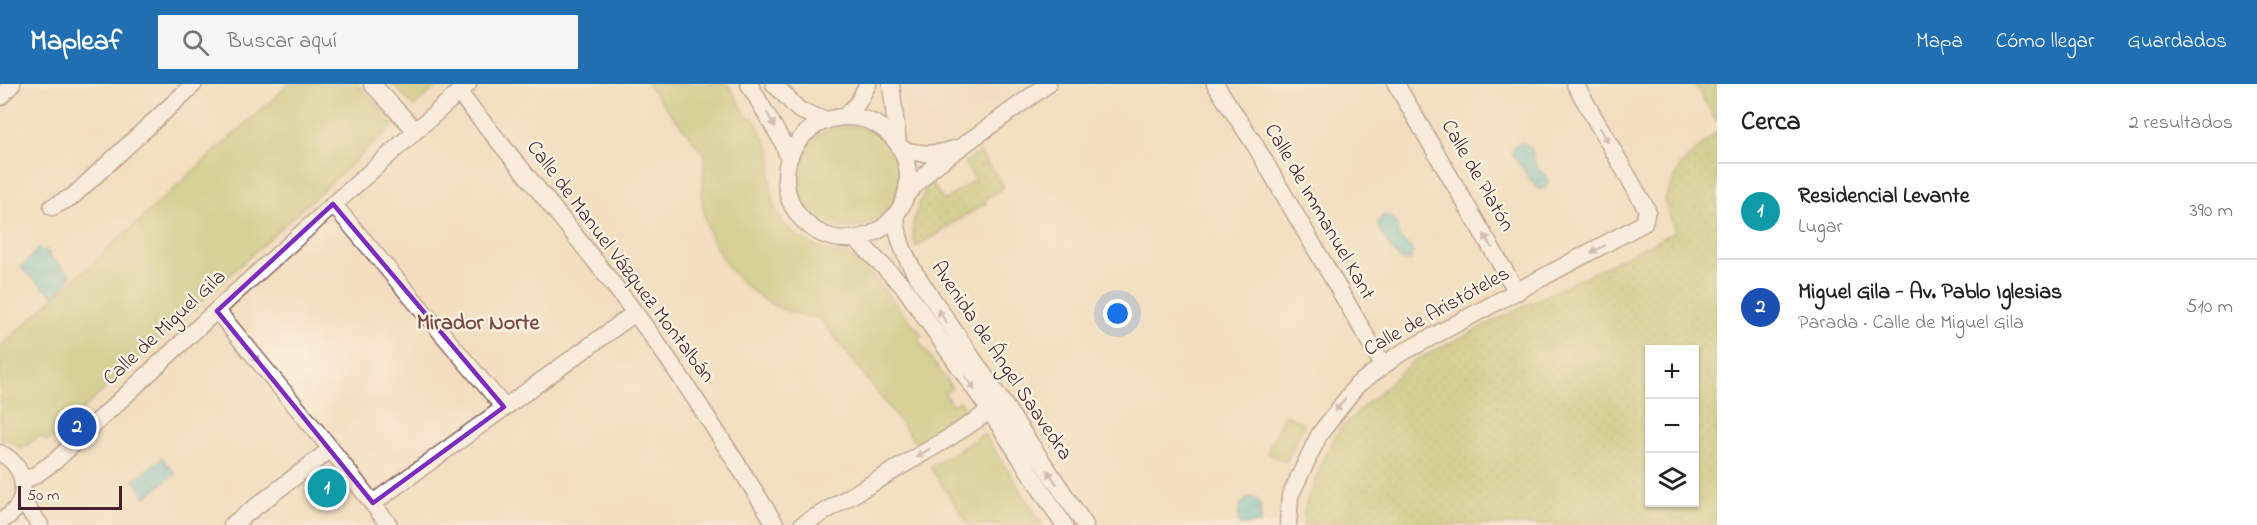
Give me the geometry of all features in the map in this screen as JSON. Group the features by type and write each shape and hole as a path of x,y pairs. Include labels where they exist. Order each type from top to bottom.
{"street":[{"path":"0,97 12,84"},
{"path":"52,207 72,197 194,84"},
{"path":"372,84 416,131"},
{"path":"749,84 783,143 789,159"},
{"path":"774,84 799,110 824,120"},
{"path":"845,116 857,104 868,84"},
{"path":"891,84 900,146 908,169 907,194"},
{"path":"961,146 944,153 915,153 900,146 885,129 869,120 845,116 824,120 806,133 795,145 789,159 786,177 788,194 795,210 806,224 821,234 838,239 856,239 871,235 885,227 896,215 907,194 924,175 1048,84"},
{"name":"Calle de Immanuel Kant","path":"1215,84 1255,145 1383,365"},
{"name":"Calle de Platón","path":"1396,84 1517,292"},
{"name":"Calle de Aristóteles","path":"1288,525 1290,496 1319,435 1357,385 1383,365 1639,227 1647,217 1647,210 1575,84"},
{"name":"Calle de Miguel Gila","path":"23,480 34,476 55,461 333,204 463,89"},
{"name":"Calle de Manuel Vázquez Montalbán","path":"463,89 635,313 694,396 776,525"},
{"path":"333,204 504,407"},
{"name":"Avenida de Ángel Saavedra","path":"896,215 897,233 902,250 915,273 1085,525"},
{"name":"Avenida de Ángel Saavedra","path":"856,239 904,287 990,411 1064,525"},
{"path":"217,311 389,525"},
{"path":"373,503 635,313"},
{"path":"802,525 990,411"},
{"path":"232,525 330,449"},
{"path":"0,453 15,463 23,480 21,500 11,515 0,521"},
{"path":"21,500 40,525"}],"highlighted area":[{"path":"333,204 504,407 373,503 217,311"}],"shaded area":[{"path":"904,84 1019,84 944,136 947,141 933,146 915,138 910,128"}],"green space":[{"path":"289,84 357,84 395,124 48,441 40,436 22,449 0,438 0,347"},
{"path":"393,84 439,84 414,107"},
{"path":"647,84 728,84 749,119 753,117 772,153 770,178 773,204 783,223 798,237 825,251 850,256 865,268 923,336 918,340 952,388 944,393 952,405 960,401 969,414 917,444 820,318 800,315 763,299 733,273 712,238 703,211 705,155"},
{"path":"1694,84 1717,84 1717,122"},
{"path":"848,126 868,130 884,141 895,157 899,177 895,197 884,213 868,224 848,228 828,224 812,213 801,197 797,177 801,157 812,141 828,130"},
{"path":"1717,131 1717,525 1303,525 1304,510 1321,463 1339,430 1413,361 1675,232 1664,201 1680,166"},
{"path":"980,152 1004,187 984,200 986,203 916,247 913,224 917,208 928,185 931,182 944,201 975,179 964,163"},
{"path":"1284,414 1304,423 1286,462 1267,453"},
{"path":"984,434 1043,525 969,525 930,467"}],"water":[{"path":"1523,143 1531,147 1536,165 1547,178 1546,188 1539,189 1535,186 1512,153 1515,145"},
{"path":"1382,216 1391,216 1394,219 1399,236 1412,250 1411,260 1401,260 1390,248 1377,225"},
{"path":"39,248 50,253 48,255 72,276 54,296 21,268"},
{"path":"162,458 175,474 146,497 134,480"},
{"path":"1250,497 1256,498 1260,505 1261,523 1240,525 1238,517 1240,509"}],"place":[{"name":"Miguel Gila - Av. Pablo Iglesias","path":"77,427"},
{"name":"Residencial Levante","path":"327,488"}],"district":[{"name":"Mirador Norte","path":"478,324"}]}
